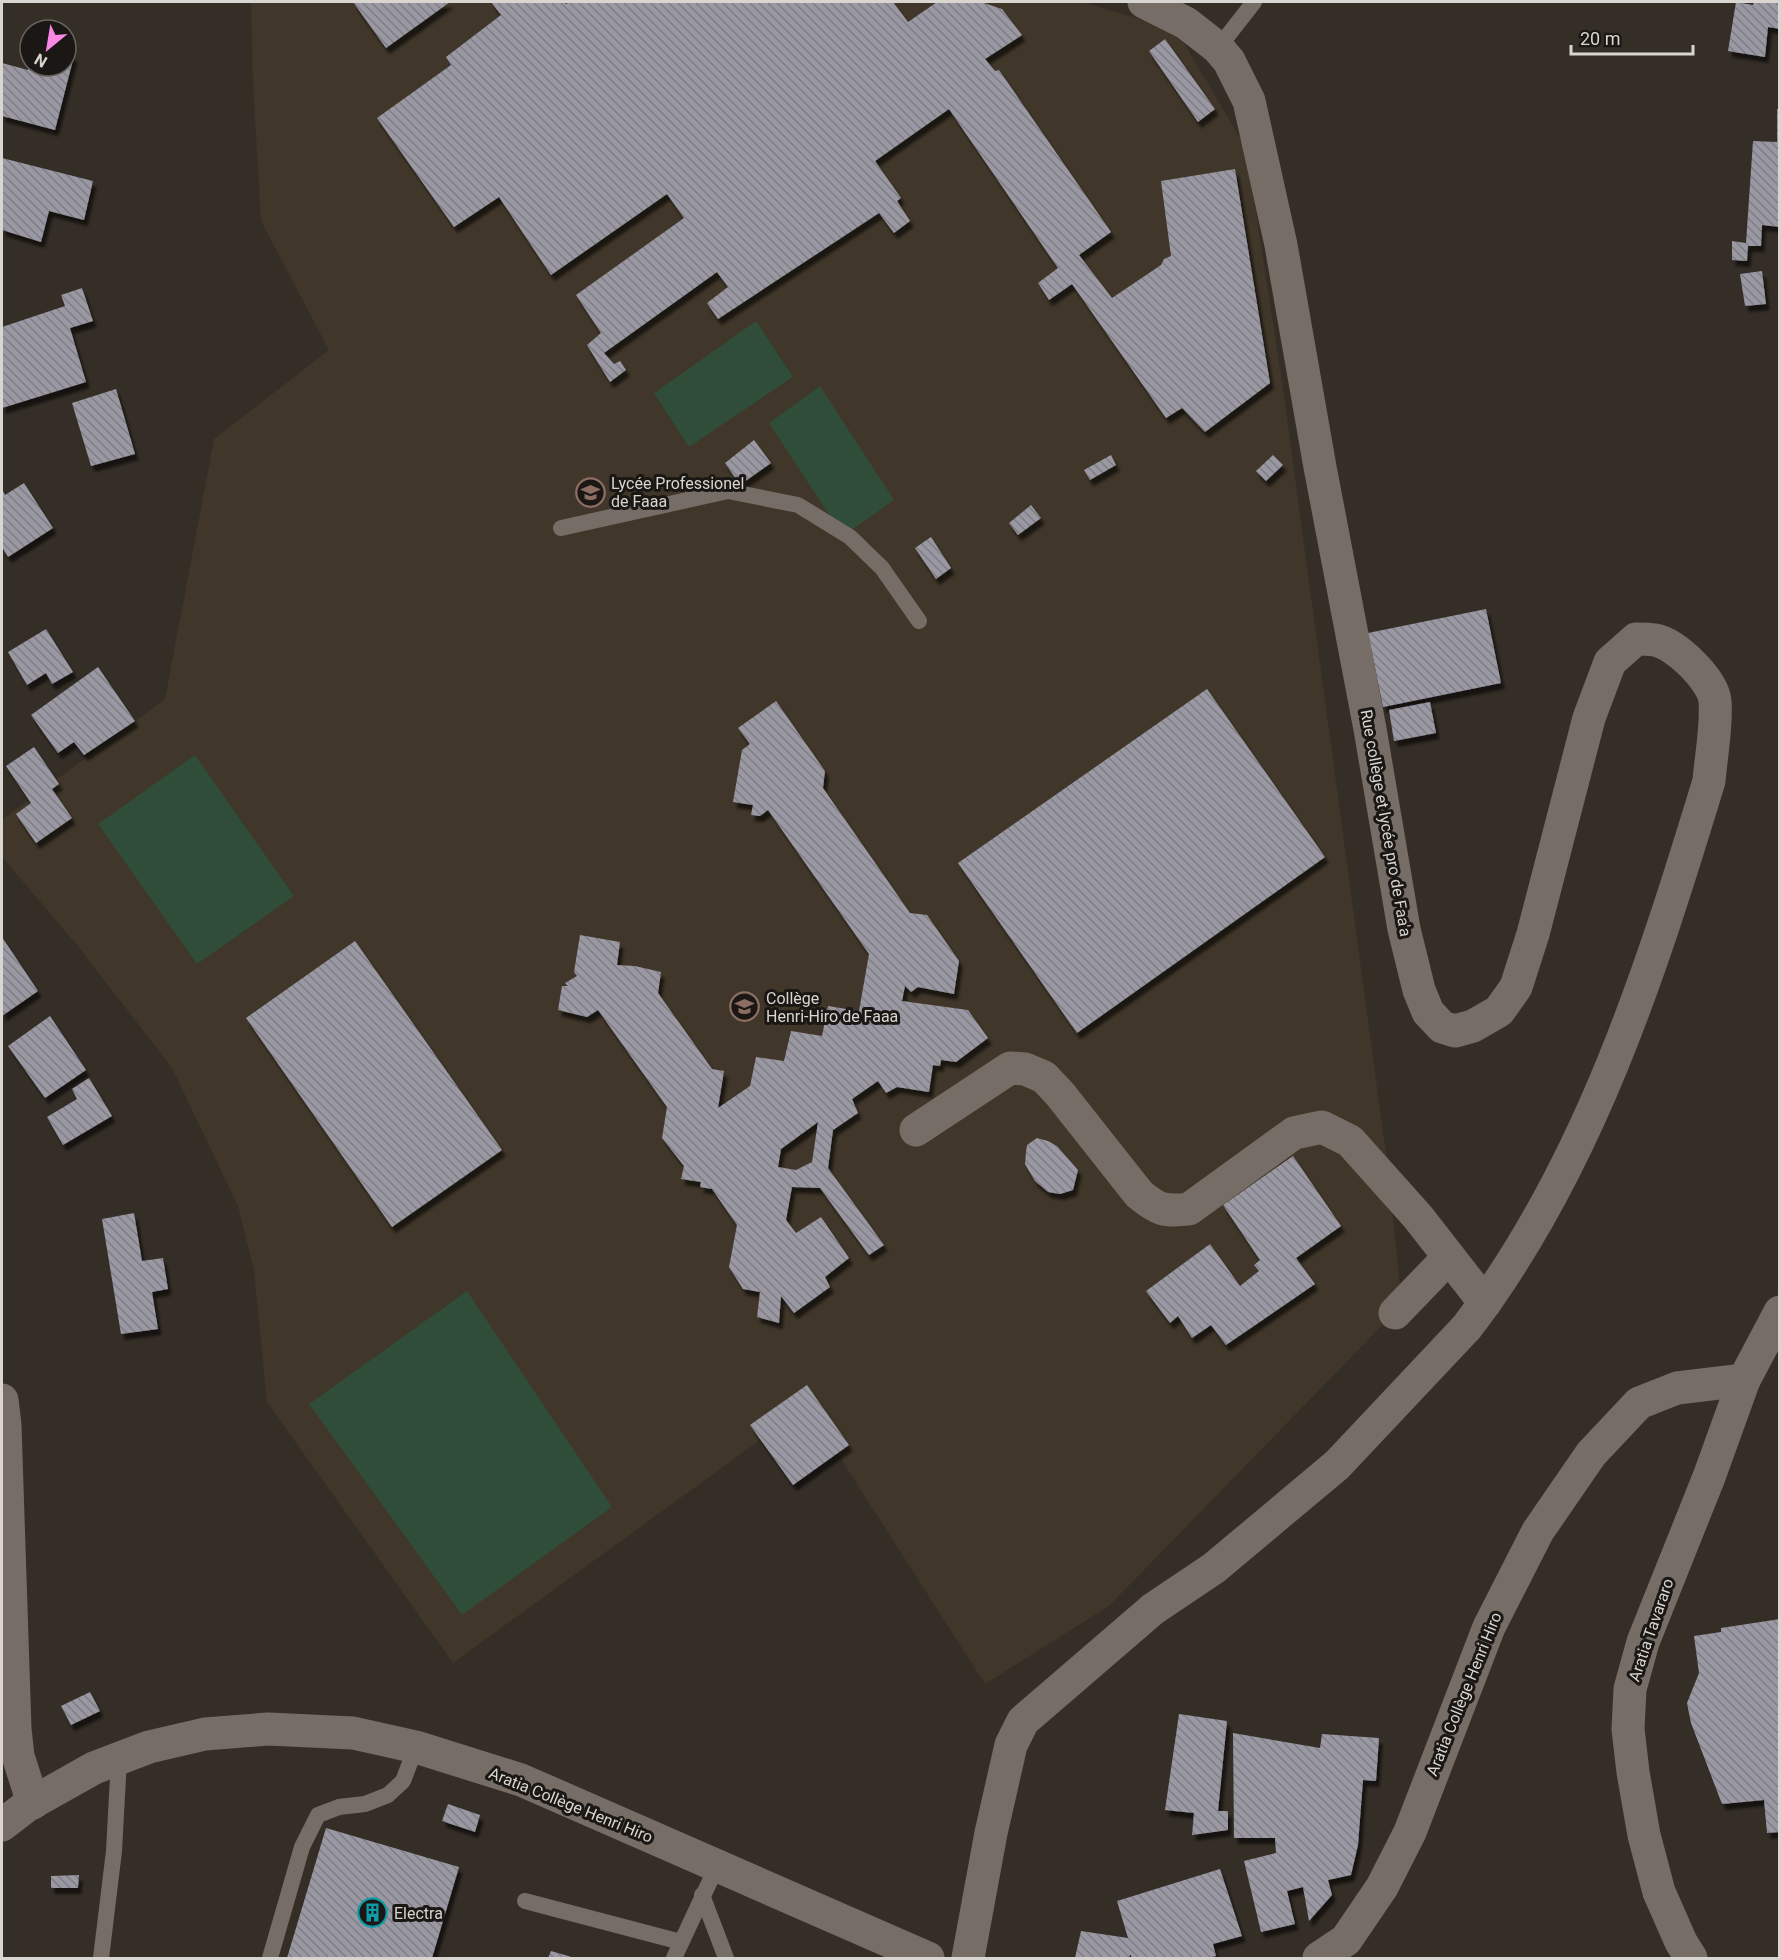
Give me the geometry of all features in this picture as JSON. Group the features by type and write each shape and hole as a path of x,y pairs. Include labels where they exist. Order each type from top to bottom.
{"street":[{"name":"Rue collège et lycée pro de Faa'a","path":"1144,2 1186,23 1218,48 1229,61 1249,101 1281,244 1404,929 1419,990 1428,1012 1442,1026 1455,1031 1473,1026 1499,1011 1516,987 1533,934 1589,718 1610,662 1636,639 1655,640 1671,647 1694,666 1715,699 1709,781 1639,995 1603,1088 1558,1182 1485,1303"},
{"path":"916,1130 1010,1068 1025,1069 1044,1077 1060,1094 1139,1194 1155,1207 1174,1211 1189,1209 1294,1133 1323,1127 1350,1141 1418,1217 1485,1303 1467,1327 1422,1377 1337,1465 1214,1568 1154,1609 1023,1721 1011,1745 991,1833 968,1959"},
{"path":"1395,1313 1449,1257"},
{"name":"Aratia Tavararo","path":"1691,1959 1659,1892 1644,1835 1628,1729 1630,1689 1643,1642 1709,1477 1744,1380 1779,1312"},
{"name":"Aratia Collège Henri Hiro","path":"1319,1959 1346,1940 1382,1887 1410,1832 1489,1627 1539,1530 1591,1454 1639,1403 1677,1388 1744,1380"},
{"path":"2,1400 5,1425 15,1729 18,1756 33,1803"},
{"name":"Aratia Collège Henri Hiro","path":"2,1825 33,1803 94,1768 149,1747 205,1734 267,1729 353,1733 416,1747 521,1780 928,1959"}],"lane":[{"path":"1218,48 1254,2"},
{"path":"561,528 728,490 798,505 850,537 882,568 919,621"},
{"path":"270,1959 302,1847 318,1815 339,1807 365,1804 388,1795 404,1781 416,1747"},
{"path":"101,1959 114,1851 119,1759"},
{"path":"674,1959 717,1866"},
{"path":"702,1895 726,1959"},
{"path":"525,1901 681,1942"}],"shaded area":[{"name":"Collège Henri-Hiro de Faaa","path":"251,2 1084,2 1175,28 1246,148 1283,388 1388,1169 1402,1305 1109,1606 985,1684 807,1406 453,1663 267,1402 254,1271 238,1206 172,1068 77,945 2,857 2,820 165,699 214,439 329,350 261,221"}],"green space":[{"path":"756,321 793,377 689,447 654,393"},
{"path":"820,386 894,500 843,536 769,423"},
{"path":"195,755 294,896 197,964 98,824"},
{"path":"467,1291 612,1507 462,1615 309,1404"}],"building":[{"path":"353,2 450,2 386,48"},
{"path":"491,2 564,2 566,4 570,2 893,2 908,22 937,2 981,2 1002,9 1022,35 985,59 995,71 999,70 1111,232 1079,255 1112,298 1171,256 1161,181 1235,169 1270,383 1205,432 1182,408 1166,418 1072,284 1049,300 1038,283 1058,268 949,109 875,161 901,198 897,201 910,221 894,233 879,213 718,319 707,303 728,287 717,272 604,353 614,364 620,361 626,370 610,382 587,345 601,333 576,295 684,218 667,194 551,275 499,197 454,227 377,118 451,65 446,57 501,15"},
{"path":"1736,2 1753,5 1754,2 1780,2 1780,29 1768,27 1765,57 1728,51"},
{"path":"1165,39 1215,109 1198,122 1149,51"},
{"path":"2,63 18,67 18,78 68,78 55,130 2,116"},
{"path":"1777,109 1780,110 1780,227 1762,225 1761,246 1748,246 1747,261 1732,260 1732,241 1746,243 1753,141 1777,142"},
{"path":"2,158 93,181 84,220 49,211 41,242 2,230"},
{"path":"1762,271 1766,304 1745,306 1740,274"},
{"path":"82,288 93,321 70,328 86,382 2,408 2,327 65,306 61,295"},
{"path":"116,389 135,454 91,466 72,403"},
{"path":"754,440 771,463 740,485 725,463"},
{"path":"1111,455 1116,465 1090,480 1084,470"},
{"path":"1273,455 1283,465 1266,481 1256,471"},
{"path":"24,483 53,528 8,557 2,547 2,489 5,495"},
{"path":"1031,505 1041,518 1018,535 1009,523"},
{"path":"931,537 951,568 936,579 915,548"},
{"path":"1486,609 1501,683 1383,707 1368,633"},
{"path":"46,629 73,672 52,684 46,673 27,685 8,652"},
{"path":"98,667 135,721 84,755 74,742 58,753 31,715"},
{"path":"1207,689 1325,857 1077,1033 958,863"},
{"path":"776,701 825,771 823,788 910,913 927,915 959,961 954,994 918,987 911,992 905,986 902,1001 968,1010 988,1038 956,1062 941,1060 940,1066 933,1065 929,1092 897,1087 886,1093 878,1081 852,1099 858,1113 833,1130 828,1168 884,1245 869,1255 820,1188 792,1187 786,1220 796,1233 821,1217 849,1258 825,1277 830,1287 794,1313 781,1296 779,1323 757,1317 760,1292 743,1289 729,1267 737,1225 712,1189 700,1187 701,1182 681,1179 684,1166 662,1138 667,1107 598,1010 587,1017 558,1010 562,986 568,986 565,983 577,976 574,972 580,935 620,942 617,965 635,966 661,972 658,993 712,1069 724,1071 718,1108 750,1086 756,1057 784,1061 791,1031 822,1036 828,1006 859,1011 869,954 768,810 760,816 751,815 753,805 733,802 742,750 750,744 738,728","holes":["818,1122 812,1162 796,1170 778,1167 781,1149"]},
{"path":"1430,702 1436,733 1394,741 1389,710"},
{"path":"34,747 59,784 52,789 72,818 36,843 16,814 31,803 6,766"},
{"path":"2,937 38,991 2,1016"},
{"path":"355,941 502,1150 392,1227 246,1018"},
{"path":"50,1016 86,1070 45,1098 8,1046"},
{"path":"89,1078 112,1116 63,1145 47,1117 77,1099 72,1089"},
{"path":"1037,1138 1057,1146 1078,1170 1073,1190 1060,1194 1048,1192 1035,1181 1025,1164 1027,1145"},
{"path":"1293,1156 1341,1226 1296,1258 1315,1284 1226,1345 1211,1325 1192,1338 1178,1316 1170,1323 1146,1291 1210,1244 1240,1286 1259,1271 1254,1265 1260,1260 1223,1205"},
{"path":"134,1213 142,1261 163,1258 168,1289 152,1292 158,1329 121,1334 102,1219"},
{"path":"807,1385 849,1445 793,1485 750,1425"},
{"path":"1780,1619 1780,1832 1767,1833 1764,1800 1722,1804 1691,1723 1687,1703 1699,1673 1694,1636 1721,1632 1721,1628"},
{"path":"90,1692 100,1711 71,1725 61,1706"},
{"path":"1179,1714 1227,1721 1218,1811 1228,1811 1228,1830 1192,1835 1194,1813 1165,1810"},
{"path":"1233,1733 1320,1748 1322,1734 1379,1738 1376,1781 1363,1780 1358,1845 1351,1875 1328,1880 1332,1895 1309,1921 1303,1887 1287,1891 1295,1924 1261,1932 1244,1861 1276,1853 1275,1838 1234,1838"},
{"path":"448,1804 480,1815 475,1832 442,1821"},
{"name":"Electra","path":"326,1828 459,1867 432,1958 287,1958"},
{"path":"1220,1869 1242,1936 1213,1944 1216,1956 1132,1958 1130,1954 1129,1958 1075,1958 1081,1931 1128,1938 1117,1901"},
{"path":"79,1875 78,1888 51,1888 51,1876"},
{"path":"551,1951 575,1958 548,1958"}],"place":[{"name":"Lycée Professionel de Faaa","path":"590,492"},
{"name":"Collège Henri-Hiro de Faaa","path":"745,1007"},
{"name":"Electra","path":"373,1913"}]}
